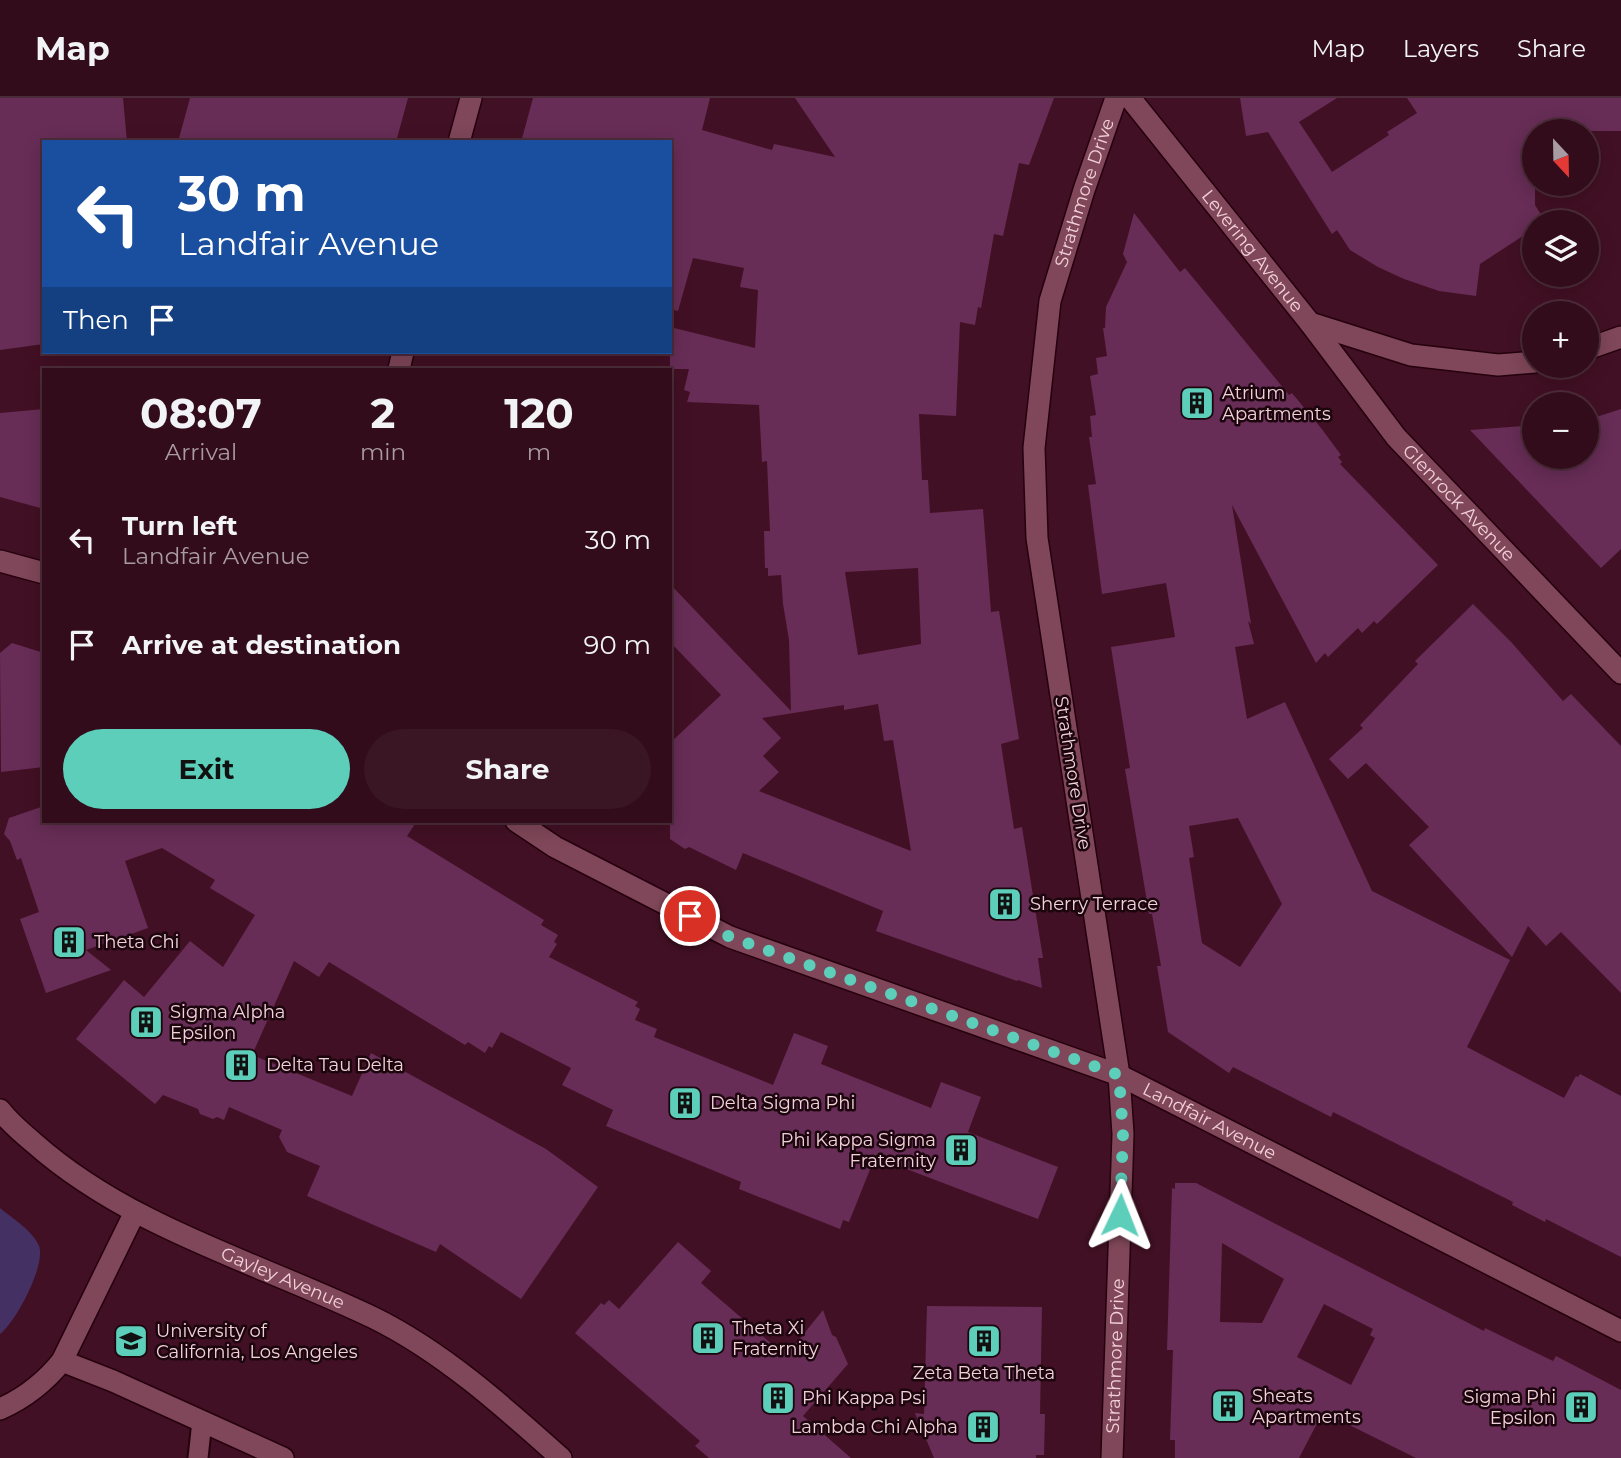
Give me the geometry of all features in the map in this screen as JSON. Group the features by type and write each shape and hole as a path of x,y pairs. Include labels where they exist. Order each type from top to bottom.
{"street":[{"path":"460,140 471,98"},
{"name":"Strathmore Drive","path":"1112,1458 1123,1134 1119,1075 1037,538 1034,448 1050,301 1116,98"},
{"name":"Levering Avenue","path":"1130,98 1310,323 1411,355 1498,365 1522,363"},
{"name":"Glenrock Avenue","path":"1310,323 1396,437 1621,673"},
{"path":"1599,345 1621,337"},
{"path":"0,561 42,572"},
{"name":"Landfair Avenue","path":"519,823 555,847 730,937 1119,1075 1621,1331"},
{"name":"Gayley Avenue","path":"0,1110 61,1167 135,1212 376,1319 437,1357 514,1417 561,1458"},
{"path":"0,1409 44,1382 62,1362 135,1212"},
{"path":"62,1362 113,1381 283,1458"}],"lane":[{"path":"198,1458 202,1421"}],"shaded area":[{"path":"0,1208 32,1235 39,1246 40,1255 28,1293 14,1318 0,1334"}],"building":[{"path":"0,98 123,98 127,140 42,140 42,344 0,350"},
{"path":"190,98 408,98 397,140 179,140"},
{"path":"533,98 710,98 702,130 772,150 774,144 835,157 795,98 1054,98 1029,165 1019,163 1003,236 994,234 981,308 978,307 975,325 960,322 956,416 919,414 922,480 928,480 930,513 983,509 991,612 999,611 1019,739 1001,744 1014,829 1022,827 1043,958 1038,958 1042,988 876,931 883,911 743,853 736,870 689,847 685,849 670,839 672,741 721,695 672,644 672,586 791,711 789,640 781,575 768,576 768,568 765,568 764,531 770,531 767,461 762,462 759,405 687,402 690,392 684,390 689,369 670,368 672,327 755,348 758,290 740,287 744,268 693,258 678,311 672,310 672,140 522,140","holes":["918,568 921,644 858,655 845,572","878,704 884,741 893,740 911,851 759,791 779,772 763,756 781,738 762,718 844,705 844,710"]},
{"path":"1240,98 1337,98 1299,122 1332,172 1389,135 1387,132 1417,113 1407,98 1621,98 1621,131 1600,131 1600,119 1522,119 1522,196 1535,196 1538,210 1522,210 1522,237 1480,264 1476,296 1439,291 1404,279 1350,250 1337,230 1332,234 1268,132 1246,136"},
{"path":"1134,213 1180,272 1185,268 1289,395 1292,393 1321,428 1341,455 1338,457 1342,462 1340,464 1438,565 1377,624 1374,621 1362,633 1358,628 1328,657 1325,653 1316,663 1232,505 1251,624 1248,621 1254,644 1235,647 1247,719 1285,702 1372,891 1510,960 1467,1047 1564,1098 1576,1076 1580,1074 1621,1096 1621,1257 1546,1219 1545,1222 1512,1205 1513,1202 1333,1112 1331,1117 1233,1067 1229,1073 1168,1032 1157,966 1161,966 1152,914 1149,914 1125,769 1130,768 1111,647 1175,637 1166,583 1102,594 1088,485 1096,484 1089,437 1092,437 1090,416 1096,415 1090,376 1098,374 1096,358 1107,356 1103,328 1106,307 1127,262 1123,254","holes":["1238,818 1282,904 1240,967 1202,943 1189,858 1194,857 1189,826"]},
{"path":"42,409 42,508 0,497 0,413"},
{"path":"1621,409 1621,549 1601,568 1470,430 1522,426 1522,469 1599,469 1599,416"},
{"path":"1473,604 1563,701 1571,694 1621,746 1621,993 1561,932 1546,946 1528,926 1512,957 1409,845 1429,827 1366,763 1348,779 1329,759 1363,728 1360,725 1418,664 1415,661"},
{"path":"12,643 42,652 42,767 1,772 0,653"},
{"path":"42,807 42,823 416,823 407,836 544,920 541,925 558,935 554,942 557,944 549,957 638,1002 635,1006 640,1009 635,1020 657,1029 654,1037 773,1085 794,1033 828,1046 821,1064 931,1108 941,1082 981,1097 968,1132 1058,1167 1038,1219 875,1157 849,1222 843,1220 840,1229 739,1189 741,1182 606,1126 613,1110 562,1085 571,1068 501,1032 492,1048 489,1046 485,1053 468,1042 465,1045 329,962 319,977 294,961 252,1055 352,1096 371,1053 546,1149 598,1187 521,1299 440,1244 436,1252 307,1196 320,1166 287,1152 279,1137 282,1130 229,1107 224,1120 200,1114 198,1109 163,1095 155,1104 76,1039 124,980 144,997 190,941 223,967 255,915 210,888 215,880 162,848 125,861 148,928 86,950 111,970 46,993 20,919 39,912 21,858 17,860 10,841 4,834 9,818"},
{"path":"1175,1183 1196,1183 1484,1331 1485,1328 1553,1361 1556,1356 1621,1390 1621,1458 1416,1458 1323,1412 1299,1458 1175,1458 1175,1440 1170,1440 1173,1350 1167,1350 1172,1188 1175,1189","holes":["1222,1243 1284,1279 1262,1323 1220,1322","1324,1304 1373,1329 1370,1335 1375,1338 1351,1385 1297,1357"]},
{"path":"678,1242 711,1271 701,1283 781,1352 789,1342 794,1346 823,1310 832,1335 836,1337 848,1364 803,1416 851,1458 709,1458 695,1446 700,1441 575,1333 601,1303 604,1305 609,1300 619,1309"},
{"path":"927,1306 1042,1307 1040,1414 1045,1414 1044,1455 1036,1455 1036,1458 934,1458 915,1413 924,1414"}],"place":[{"name":"Atrium Apartments","path":"1197,403"},
{"name":"Sherry Terrace","path":"1005,904"},
{"name":"Theta Chi","path":"69,942"},
{"name":"Sigma Alpha Epsilon","path":"146,1022"},
{"name":"Delta Tau Delta","path":"241,1065"},
{"name":"Delta Sigma Phi","path":"685,1103"},
{"name":"Phi Kappa Sigma Fraternity","path":"961,1150"},
{"name":"Theta Xi Fraternity","path":"708,1338"},
{"name":"University of California, Los Angeles","path":"131,1341"},
{"name":"Zeta Beta Theta","path":"984,1341"},
{"name":"Phi Kappa Psi","path":"778,1398"},
{"name":"Sheats Apartments","path":"1228,1406"},
{"name":"Sigma Phi Epsilon","path":"1581,1407"},
{"name":"Lambda Chi Alpha","path":"983,1427"}],"route":[{"path":"690,916 730,937 1119,1075 1123,1134 1120,1215"}]}
